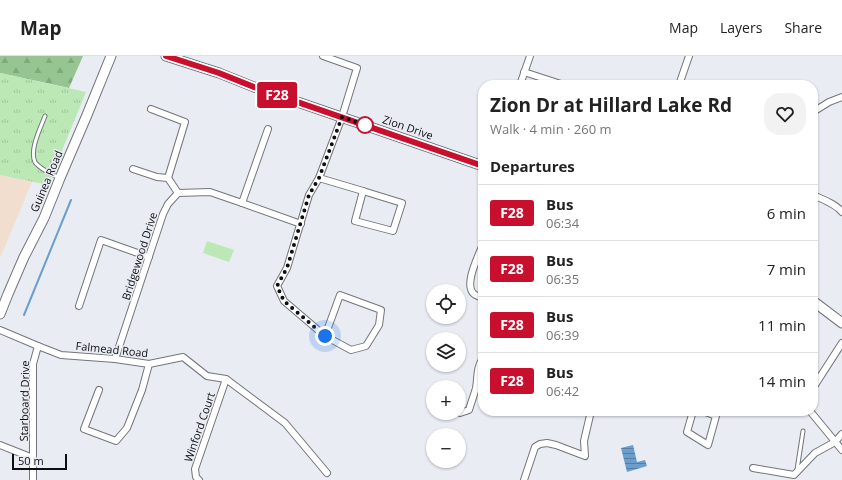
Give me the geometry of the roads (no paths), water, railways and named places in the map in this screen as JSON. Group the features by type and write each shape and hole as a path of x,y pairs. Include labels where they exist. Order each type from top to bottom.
{"street":[{"name":"Guinea Road","path":"0,314 24,257 44,218 111,56"},
{"name":"Zion Drive","path":"166,56 219,73 254,87 478,164"},
{"path":"323,56 357,68 342,117 319,178 309,195 287,268 277,286 284,301 325,336 351,350 366,346 379,325 381,310 340,295 325,336"},
{"path":"522,80 530,56"},
{"path":"682,80 689,56"},
{"path":"524,72 549,80"},
{"path":"818,109 829,102 842,97"},
{"path":"151,109 185,122 168,178"},
{"path":"242,202 268,129"},
{"path":"133,169 168,178 178,193 210,192 301,224"},
{"path":"319,178 363,191 402,203 393,231 355,221 363,191"},
{"name":"Bridgewood Drive","path":"115,359 163,214 168,204 178,193"},
{"path":"818,198 840,209 842,212"},
{"path":"79,306 101,240 149,257"},
{"path":"478,258 471,277 470,287 474,294 478,296"},
{"path":"818,305 842,323"},
{"name":"Falmead Road","path":"0,330 60,354 149,364 183,357 207,376 226,379 285,423 327,473"},
{"path":"818,380 842,343"},
{"name":"Starboard Drive","path":"33,480 33,364 38,346"},
{"path":"99,390 84,429 116,441 127,428 142,390 149,364"},
{"path":"466,411 469,410 476,388 478,368"},
{"name":"Winford Court","path":"199,480 196,477 195,469 226,379"},
{"path":"524,480 535,447 540,444 547,443 556,445 585,456 584,441 590,416"},
{"path":"692,416 687,432 708,446 716,416"},
{"path":"814,416 842,450"},
{"path":"753,468 794,475 815,452 834,442 842,434"},
{"path":"0,445 33,458"}],"lane":[{"path":"45,116 35,141 33,154 35,162 48,173 60,178"},
{"path":"797,472 803,431"}],"water":[{"path":"633,445 637,462 645,460 647,466 627,472 621,448"}],"waterway":[{"path":"24,315 71,200"}]}
